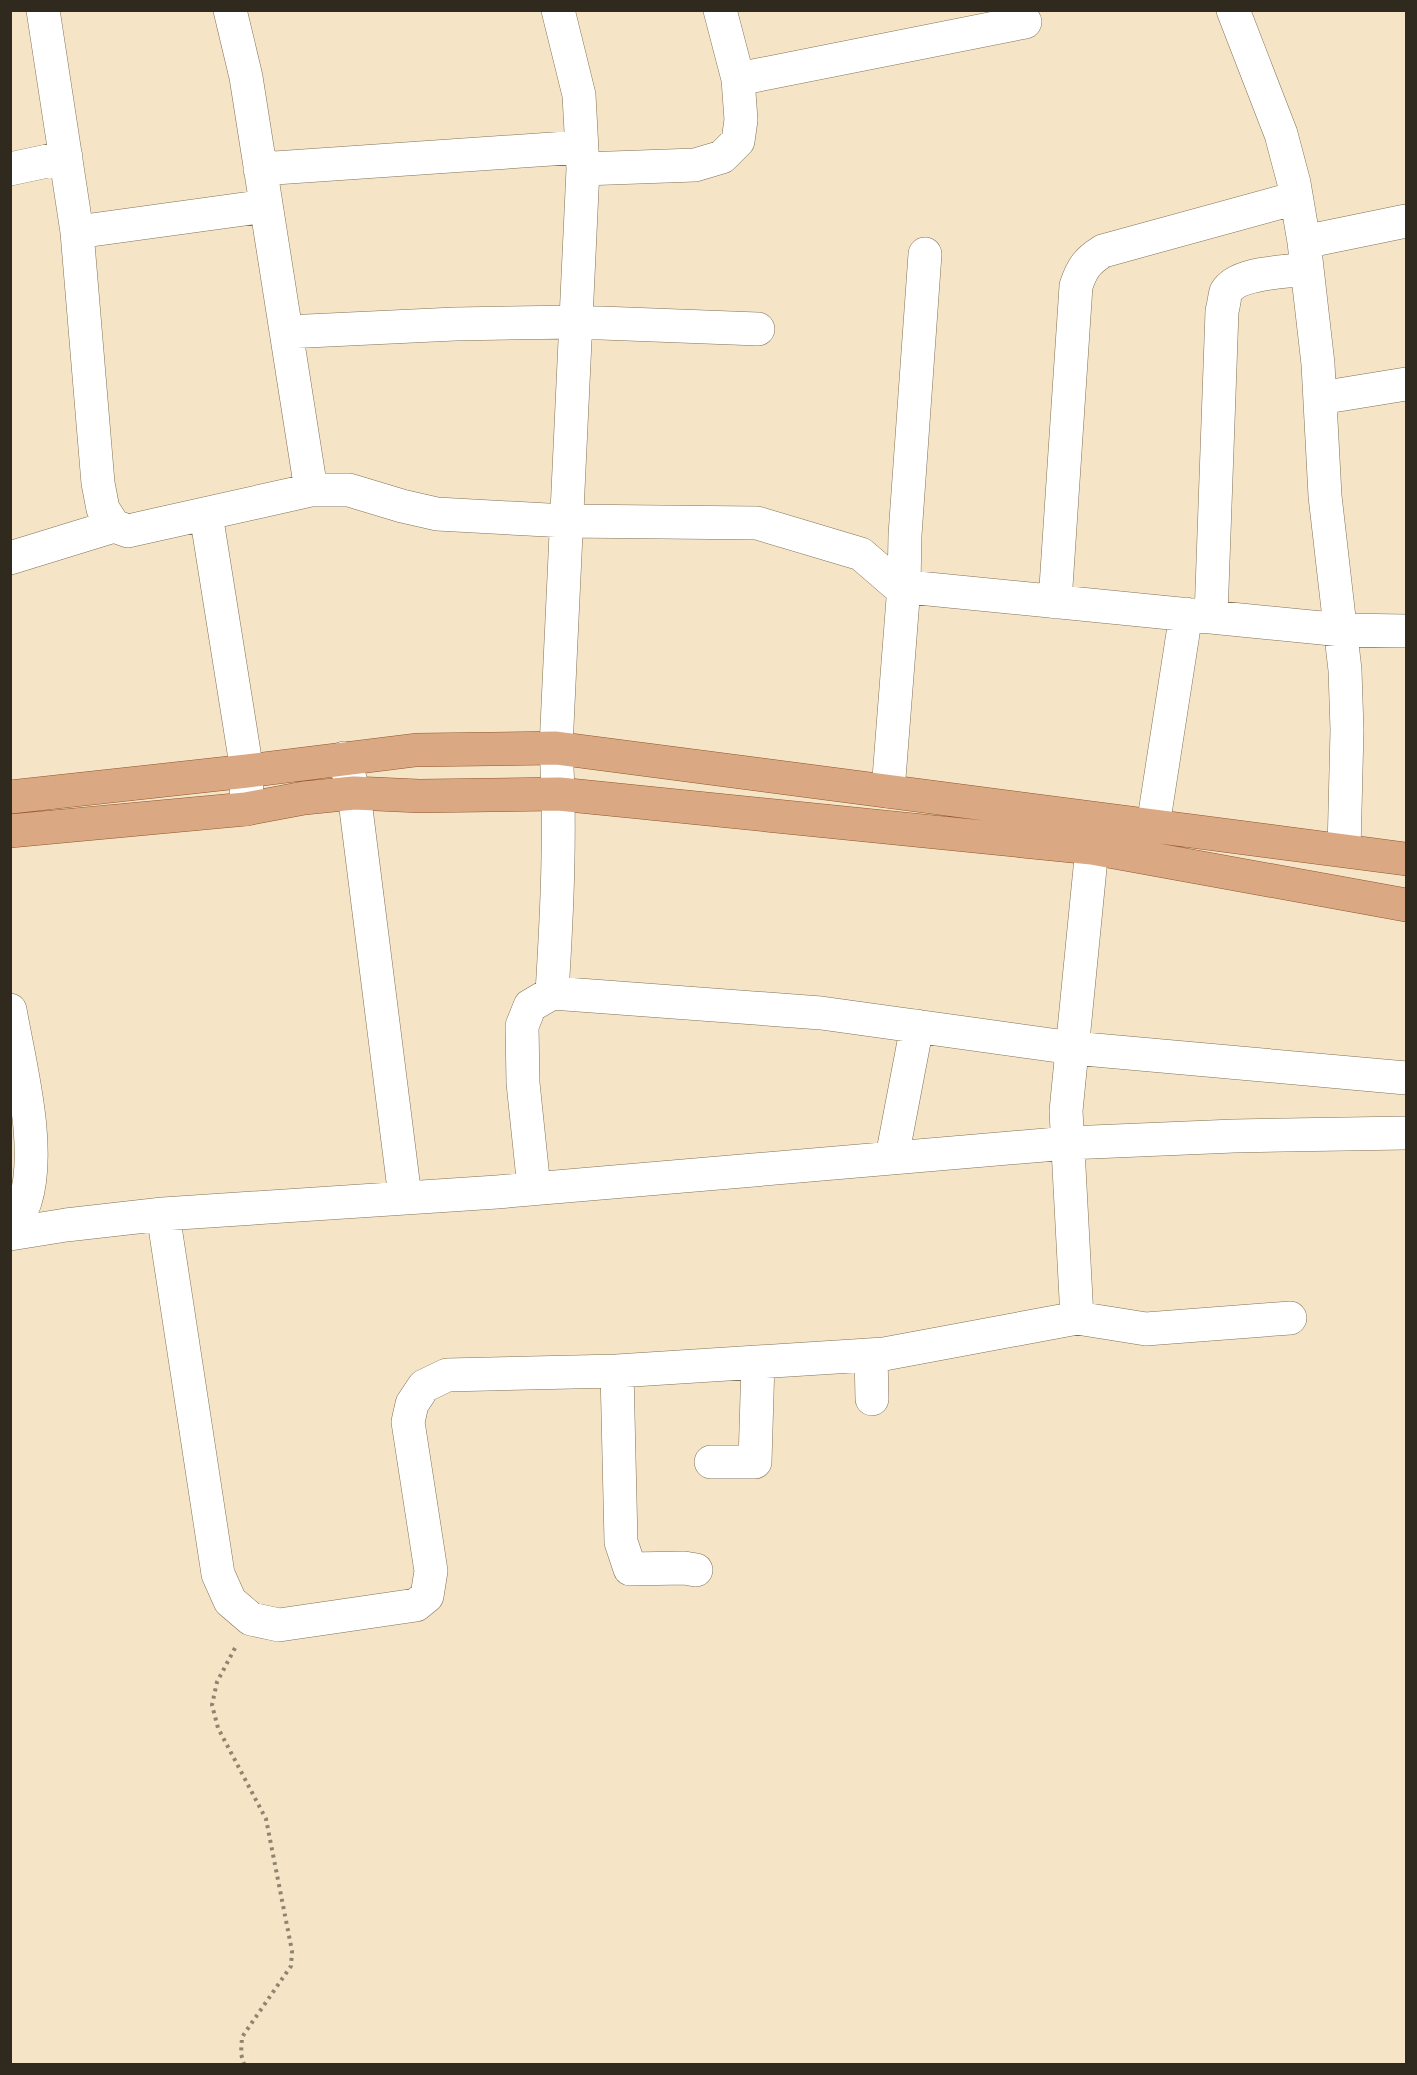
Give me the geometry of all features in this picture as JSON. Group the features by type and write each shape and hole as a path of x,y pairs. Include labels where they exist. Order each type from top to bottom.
{"main road":[{"path":"10,797 416,750 556,748 888,791 1098,833 1407,905"},
{"path":"10,831 246,809 304,798 354,794 419,796 559,794 1098,833 1153,826 1407,859"}],"street":[{"path":"43,10 77,232 98,483 103,509 114,526"},
{"path":"230,10 246,77 310,490"},
{"path":"552,993 559,794 556,748 582,158 579,95 558,10"},
{"path":"260,169 582,158 696,165 722,157 738,141 741,120 738,79 720,10"},
{"path":"1233,10 1281,134 1296,198 1305,256 1318,364 1325,496 1342,630 1347,730 1344,850"},
{"path":"738,79 1025,22"},
{"path":"10,169 66,157"},
{"path":"1055,602 1076,286 1082,268 1090,259 1103,251 1296,198"},
{"path":"77,232 266,206"},
{"path":"1153,826 1199,616 1222,311 1226,293 1234,283 1407,221"},
{"path":"888,791 904,586 905,536 925,254"},
{"path":"286,332 455,324 574,322 758,329"},
{"path":"1320,398 1407,384"},
{"path":"10,558 114,526 128,531 310,490 349,490 438,514 566,521 757,523 861,554 898,586 1342,630 1407,631"},
{"path":"206,514 247,771 246,809"},
{"path":"344,758 354,794 405,1197"},
{"path":"1077,1318 1066,1111 1098,833"},
{"path":"534,1188 523,1083 522,1026 530,1006 552,993 821,1013 1073,1048 1407,1078"},
{"path":"10,1010 32,1142 30,1177 24,1203 10,1233"},
{"path":"892,1157 917,1026"},
{"path":"10,1233 163,1214 497,1192 1068,1143 1234,1136 1407,1133"},
{"path":"163,1214 218,1574 230,1601 250,1618 279,1625 416,1605 427,1596 432,1571 408,1422 411,1404 424,1386 447,1375 617,1371 871,1355 1077,1318 1146,1329 1290,1318"},
{"path":"871,1355 872,1399"},
{"path":"711,1462 754,1462 758,1362"},
{"path":"617,1371 621,1542 630,1569 684,1568 696,1570"}],"path":[{"path":"244,2064 241,2054 242,2037 291,1966 292,1951 266,1819 218,1728 212,1705 218,1682 250,1618"}]}
